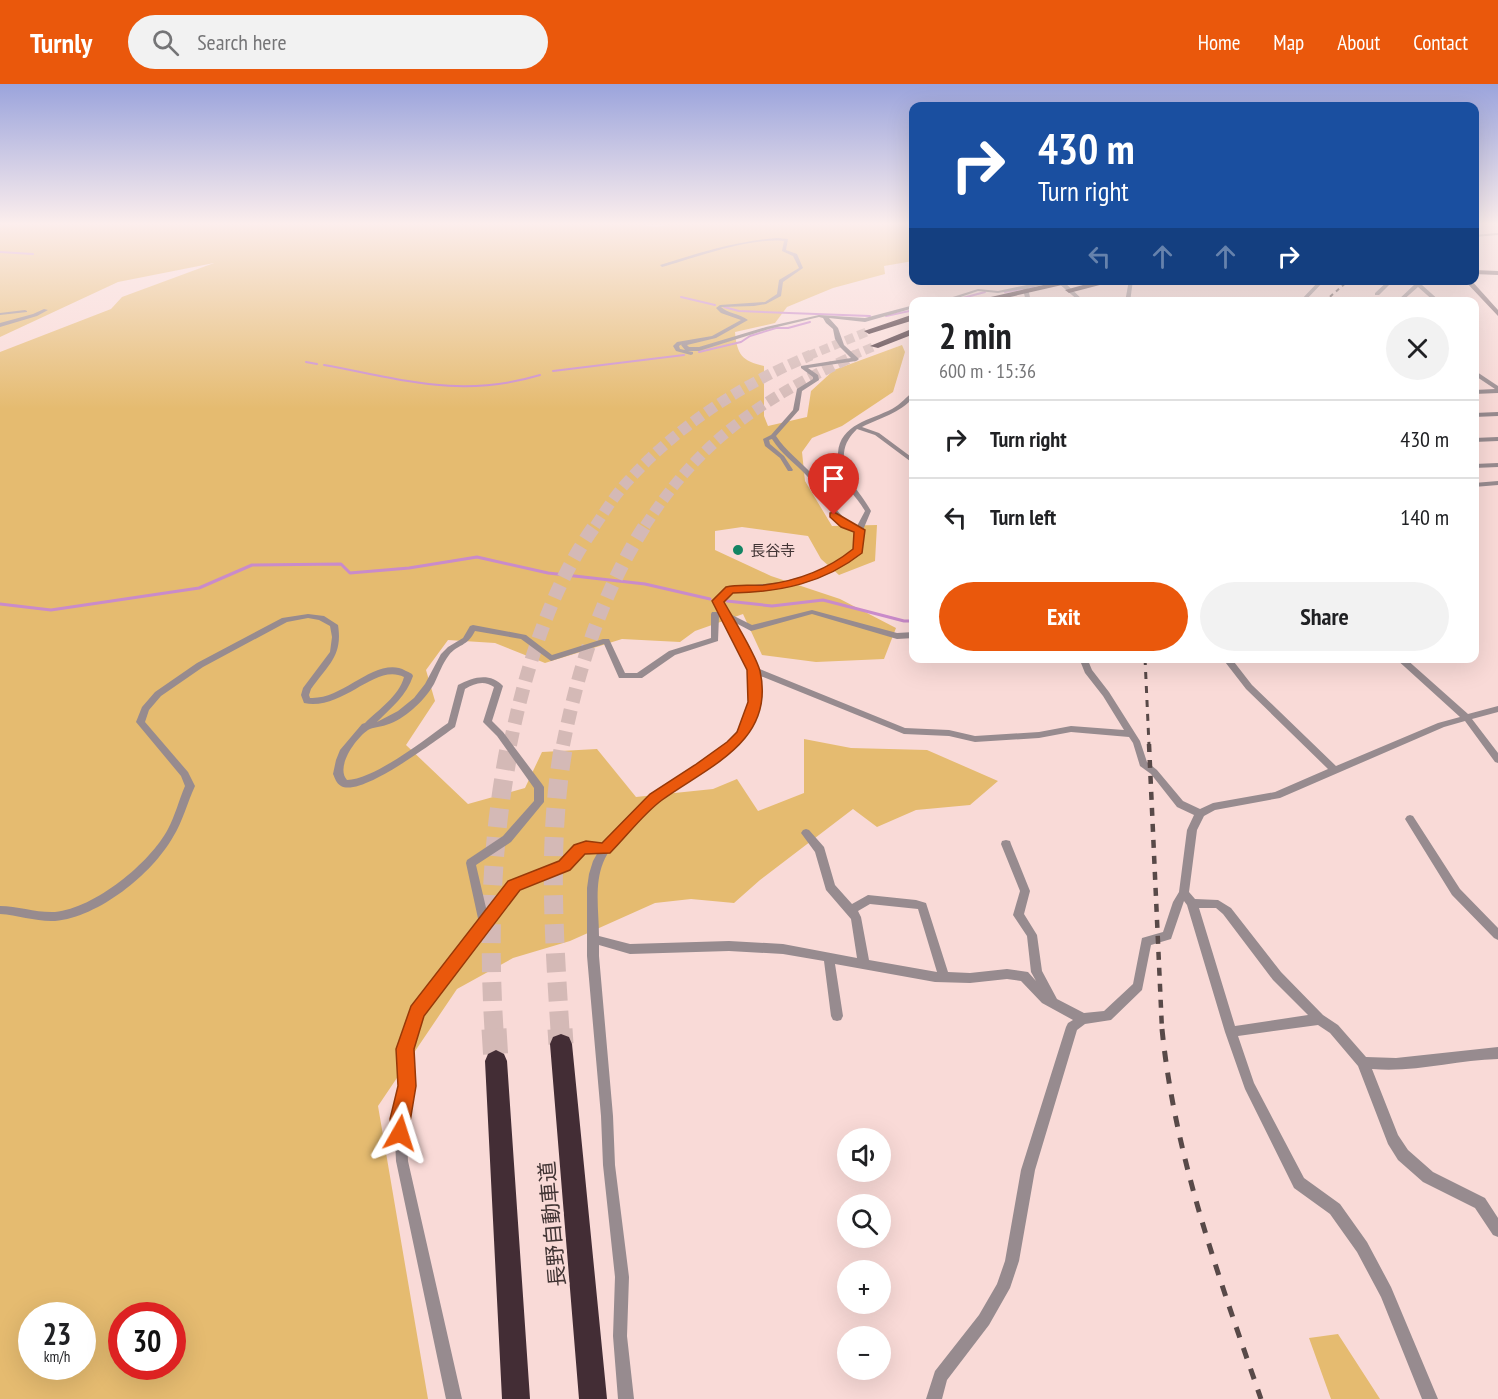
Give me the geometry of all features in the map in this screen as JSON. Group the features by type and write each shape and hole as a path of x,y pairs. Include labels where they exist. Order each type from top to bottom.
{"highway":[{"path":"988,297 1043,286"},
{"path":"1040,297 1087,286"},
{"path":"869,331 909,319"},
{"path":"875,346 909,333"},
{"name":"長野自動車道","path":"561,1044 593,1399"},
{"path":"496,1061 516,1399"}],"street":[{"path":"693,353 680,352 676,346 679,343 714,337 745,320 738,315 722,312 718,308 720,306 766,303 779,295 780,286"},
{"path":"994,295 1029,286"},
{"path":"1065,286 1077,297"},
{"path":"1306,297 1317,286"},
{"path":"1377,294 1385,286"},
{"path":"1420,286 1433,297"},
{"path":"1473,286 1498,314"},
{"path":"1025,287 1028,297"},
{"path":"955,297 978,290 996,297"},
{"path":"1489,304 1498,304"},
{"path":"689,342 684,345 685,347 699,349 768,328 825,316 865,320 909,307"},
{"path":"0,314 46,310 0,325"},
{"path":"790,470 782,457 767,445 766,439 773,436 796,410 799,390 816,380 816,376 803,367 856,359 841,348 836,339 835,328 825,316"},
{"path":"1479,376 1498,390"},
{"path":"1479,392 1498,390"},
{"path":"626,1399 620,1336 622,1277 609,1166 607,1116 593,956 596,939 593,930 592,890 596,866 605,849 655,798 700,769 732,745 742,734 755,702 753,670 718,601 730,590 763,589 799,582 837,567 859,551 859,530 867,509 852,488 840,465 844,437 856,427 906,403 909,399"},
{"path":"1479,416 1498,414"},
{"path":"856,427 877,434 909,458"},
{"path":"773,436 779,446 810,476 834,515 845,524 859,530"},
{"path":"1479,440 1498,439"},
{"path":"1479,466 1498,465"},
{"path":"1479,484 1498,483"},
{"path":"365,726 377,727 404,711 427,688 447,651 467,641 473,628 523,637 551,658 606,641 622,676 639,676 672,653 715,639 715,614 724,614 751,628 812,612 897,636 909,635"},
{"path":"0,910 57,916 104,898 124,885 160,850 172,832 190,786 185,774 140,722 145,709 158,694 200,665 285,620 308,616 321,618 334,624 336,638 334,652 307,688 304,695 307,701 315,703 334,699 382,673 398,671 409,676 402,693 365,726 345,748 338,774 343,783 347,785 368,781 452,725 461,687 472,681 484,679 499,686 487,722 500,734 539,787 539,802 507,839 471,863 485,926"},
{"path":"1085,663 1137,743 1143,764 1154,772 1180,804 1200,813"},
{"path":"1230,663 1249,687 1335,770"},
{"path":"1405,663 1466,717 1498,760"},
{"path":"753,670 904,731 949,733 975,739 1039,735 1071,729 1130,734"},
{"path":"934,1399 940,1376 984,1320 1003,1288 1012,1261 1028,1170 1072,1027 1083,1019 1107,1016 1138,986 1146,941 1167,936 1178,902 1184,893 1192,830 1200,813 1213,807 1277,795 1441,725 1498,710"},
{"path":"1410,819 1456,892 1498,935"},
{"path":"806,833 820,850 830,887 856,917 864,964"},
{"path":"1006,844 1025,891 1018,915 1032,935 1037,972 1051,997 1051,1002"},
{"path":"454,1399 402,1161 400,1119 407,1086 405,1049 417,1012 485,926 514,885 565,865 579,850 586,847 605,849"},
{"path":"1184,893 1192,903 1249,1085 1299,1184 1335,1209 1362,1247 1386,1292 1430,1399"},
{"path":"850,911 868,899 922,906 944,977"},
{"path":"1192,903 1218,903 1227,911 1276,976 1319,1019 1334,1029 1363,1062 1393,1139 1403,1155 1428,1177 1480,1203 1498,1230"},
{"path":"596,939 630,949 729,946 783,949 944,977 970,978 1007,974 1024,976 1051,1002 1083,1019"},
{"path":"829,958 837,1016"},
{"path":"1231,1032 1319,1019"},
{"path":"1363,1062 1385,1065 1471,1053 1498,1053"}],"shaded area":[{"path":"0,286 109,286 0,337"},
{"path":"151,286 839,286 787,307 775,323 735,332 737,346 742,356 750,362 764,366 764,416 768,426 807,417 811,391 834,370 902,345 905,352 893,392 842,426 812,438 802,452 805,481 832,526 877,525 875,561 839,575 821,559 808,536 742,527 715,531 715,550 771,576 840,599 896,628 884,659 816,662 762,655 743,614 695,631 680,642 622,639 545,663 495,643 448,640 426,670 435,701 406,745 468,804 525,788 542,752 597,749 636,797 713,789 737,779 758,811 804,793 804,739 851,748 927,750 998,781 970,805 916,810 877,827 853,809 760,880 734,903 691,899 655,903 570,941 513,958 457,989 378,1106 428,1399 0,1399 0,352 111,309 122,297"},
{"path":"1338,1334 1380,1399 1331,1399 1309,1338"}],"waterway":[{"path":"1005,292 1034,287"},
{"path":"966,297 985,292"},
{"path":"681,297 715,305"},
{"path":"724,307 739,311 870,316"},
{"path":"886,316 909,311"},
{"path":"699,352 741,342 750,336 776,328 788,328 810,322"},
{"path":"553,371 684,355"},
{"path":"306,362 317,364"},
{"path":"324,365 406,381 457,386 483,386 540,375"},
{"path":"0,604 51,610 199,588 252,565 341,564 350,573 409,568 477,557 548,573 645,584 710,599"},
{"path":"727,601 772,606 823,600 909,621"}],"tunnel":[{"path":"808,356 869,331"},
{"path":"852,356 875,346"},
{"path":"595,526 614,497 628,481 647,461 690,424 736,393 811,355"},
{"path":"645,526 666,495 689,469 737,424 792,388 856,355"},
{"path":"510,745 523,688 553,601 580,548 596,524"},
{"path":"563,745 594,630 617,576 646,524"},
{"path":"494,1030 491,922 495,851 510,744"},
{"path":"560,1030 553,887 555,815 564,744"},
{"path":"494,1029 496,1061"},
{"path":"560,1029 561,1044"}],"railway":[{"path":"1330,297 1342,286"},
{"path":"1145,663 1149,745"},
{"path":"1149,744 1162,1030"},
{"path":"1162,1029 1168,1077 1188,1171 1215,1262 1261,1399"}],"place":[{"name":"長谷寺","path":"738,550"}],"route":[{"path":"400,1133 400,1119 407,1086 405,1049 417,1012 485,926 514,885 565,865 579,850 586,847 605,849 655,798 700,769 732,745 742,734 755,702 753,670 739,641 728,626 718,601 730,590 763,589 799,582 837,567 859,551 859,530 845,524 834,515"}]}
